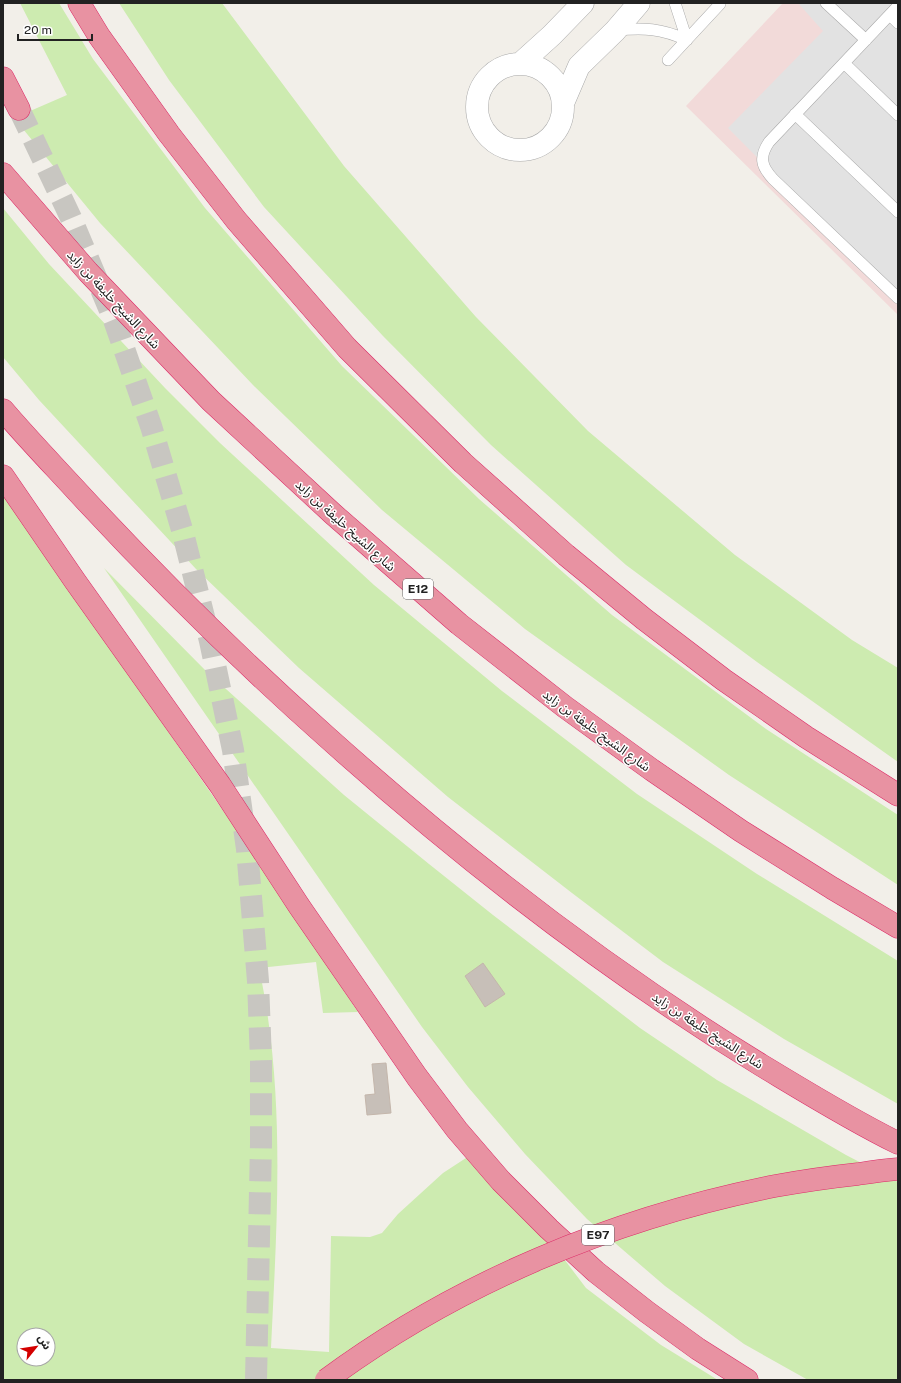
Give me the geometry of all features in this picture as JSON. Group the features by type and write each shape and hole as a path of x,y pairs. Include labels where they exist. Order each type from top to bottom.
{"highway":[{"path":"79,3 99,36 169,134 236,220 347,348 463,464 566,556 644,619 724,680 800,733 898,795"},
{"path":"3,78 19,109"},
{"name":"شارع الشيخ خليفة بن زايد","path":"3,174 88,272 211,401 333,514 459,624 565,707 652,770 741,831 898,927"},
{"name":"شارع الشيخ خليفة بن زايد","path":"3,410 153,572 231,649 414,814 469,859 634,983 803,1090 898,1143"},
{"path":"3,476 75,581 220,785 299,906 417,1077 457,1130 512,1192 549,1229 596,1272 672,1331 747,1380"},
{"name":"E97","path":"326,1380 378,1344 424,1316 499,1276 574,1244 652,1216 731,1195 811,1179 898,1169"}],"street":[{"path":"521,63 552,36 583,3"},
{"path":"564,101 559,86 549,74 536,66 521,63 508,64 497,70 488,78 481,88 477,112 481,124 488,135 497,143 508,148 520,150 532,149 544,144 560,125 564,101 579,66 615,31 639,3"}],"lane":[{"path":"675,3 687,40"},
{"path":"826,3 866,40"},
{"path":"668,60 720,4"},
{"path":"898,6 769,142 763,151 762,162 766,172 898,298"},
{"path":"890,15 898,23"},
{"path":"615,31 642,28 658,30 687,40"},
{"path":"844,63 898,115"},
{"path":"796,114 898,212"}],"shaded area":[{"path":"783,3 898,3 898,315 686,106"},
{"path":"798,3 898,3 898,299 728,128 823,31"}],"green space":[{"path":"20,3 59,3 93,59 205,208 342,366 479,499 612,615 766,729 898,815 898,885 729,775 525,629 382,510 253,385 100,223 14,118 67,95"},
{"path":"119,3 222,3 344,166 476,317 588,431 735,555 852,640 898,668 898,762 757,662 626,565 491,445 383,336 264,207 169,80"},
{"path":"3,208 49,264 165,388 220,443 374,585 502,691 637,794 757,874 898,961 898,1104 784,1039 663,962 572,893 448,797 299,668 196,569 39,400 3,357"},
{"path":"3,494 249,848 358,1012 323,1013 316,962 259,968 268,1015 276,1110 277,1205 271,1348 329,1352 331,1236 370,1237 382,1233 398,1214 443,1173 466,1158 476,1160 542,1230 586,1288 661,1345 718,1380 3,1380"},
{"path":"104,568 206,671 344,795 493,915 640,1028 717,1080 846,1155 898,1182 898,1380 808,1380 744,1344 665,1286 587,1219 525,1154 468,1087 422,1027"}],"building":[{"path":"483,963 505,994 485,1007 465,976"},
{"path":"386,1063 391,1113 367,1115 365,1095 375,1094 372,1064"}],"tunnel":[{"path":"19,109 71,218 114,320 151,426 183,533 210,641 233,750 247,849 258,981 261,1061 261,1144 256,1380"}]}
